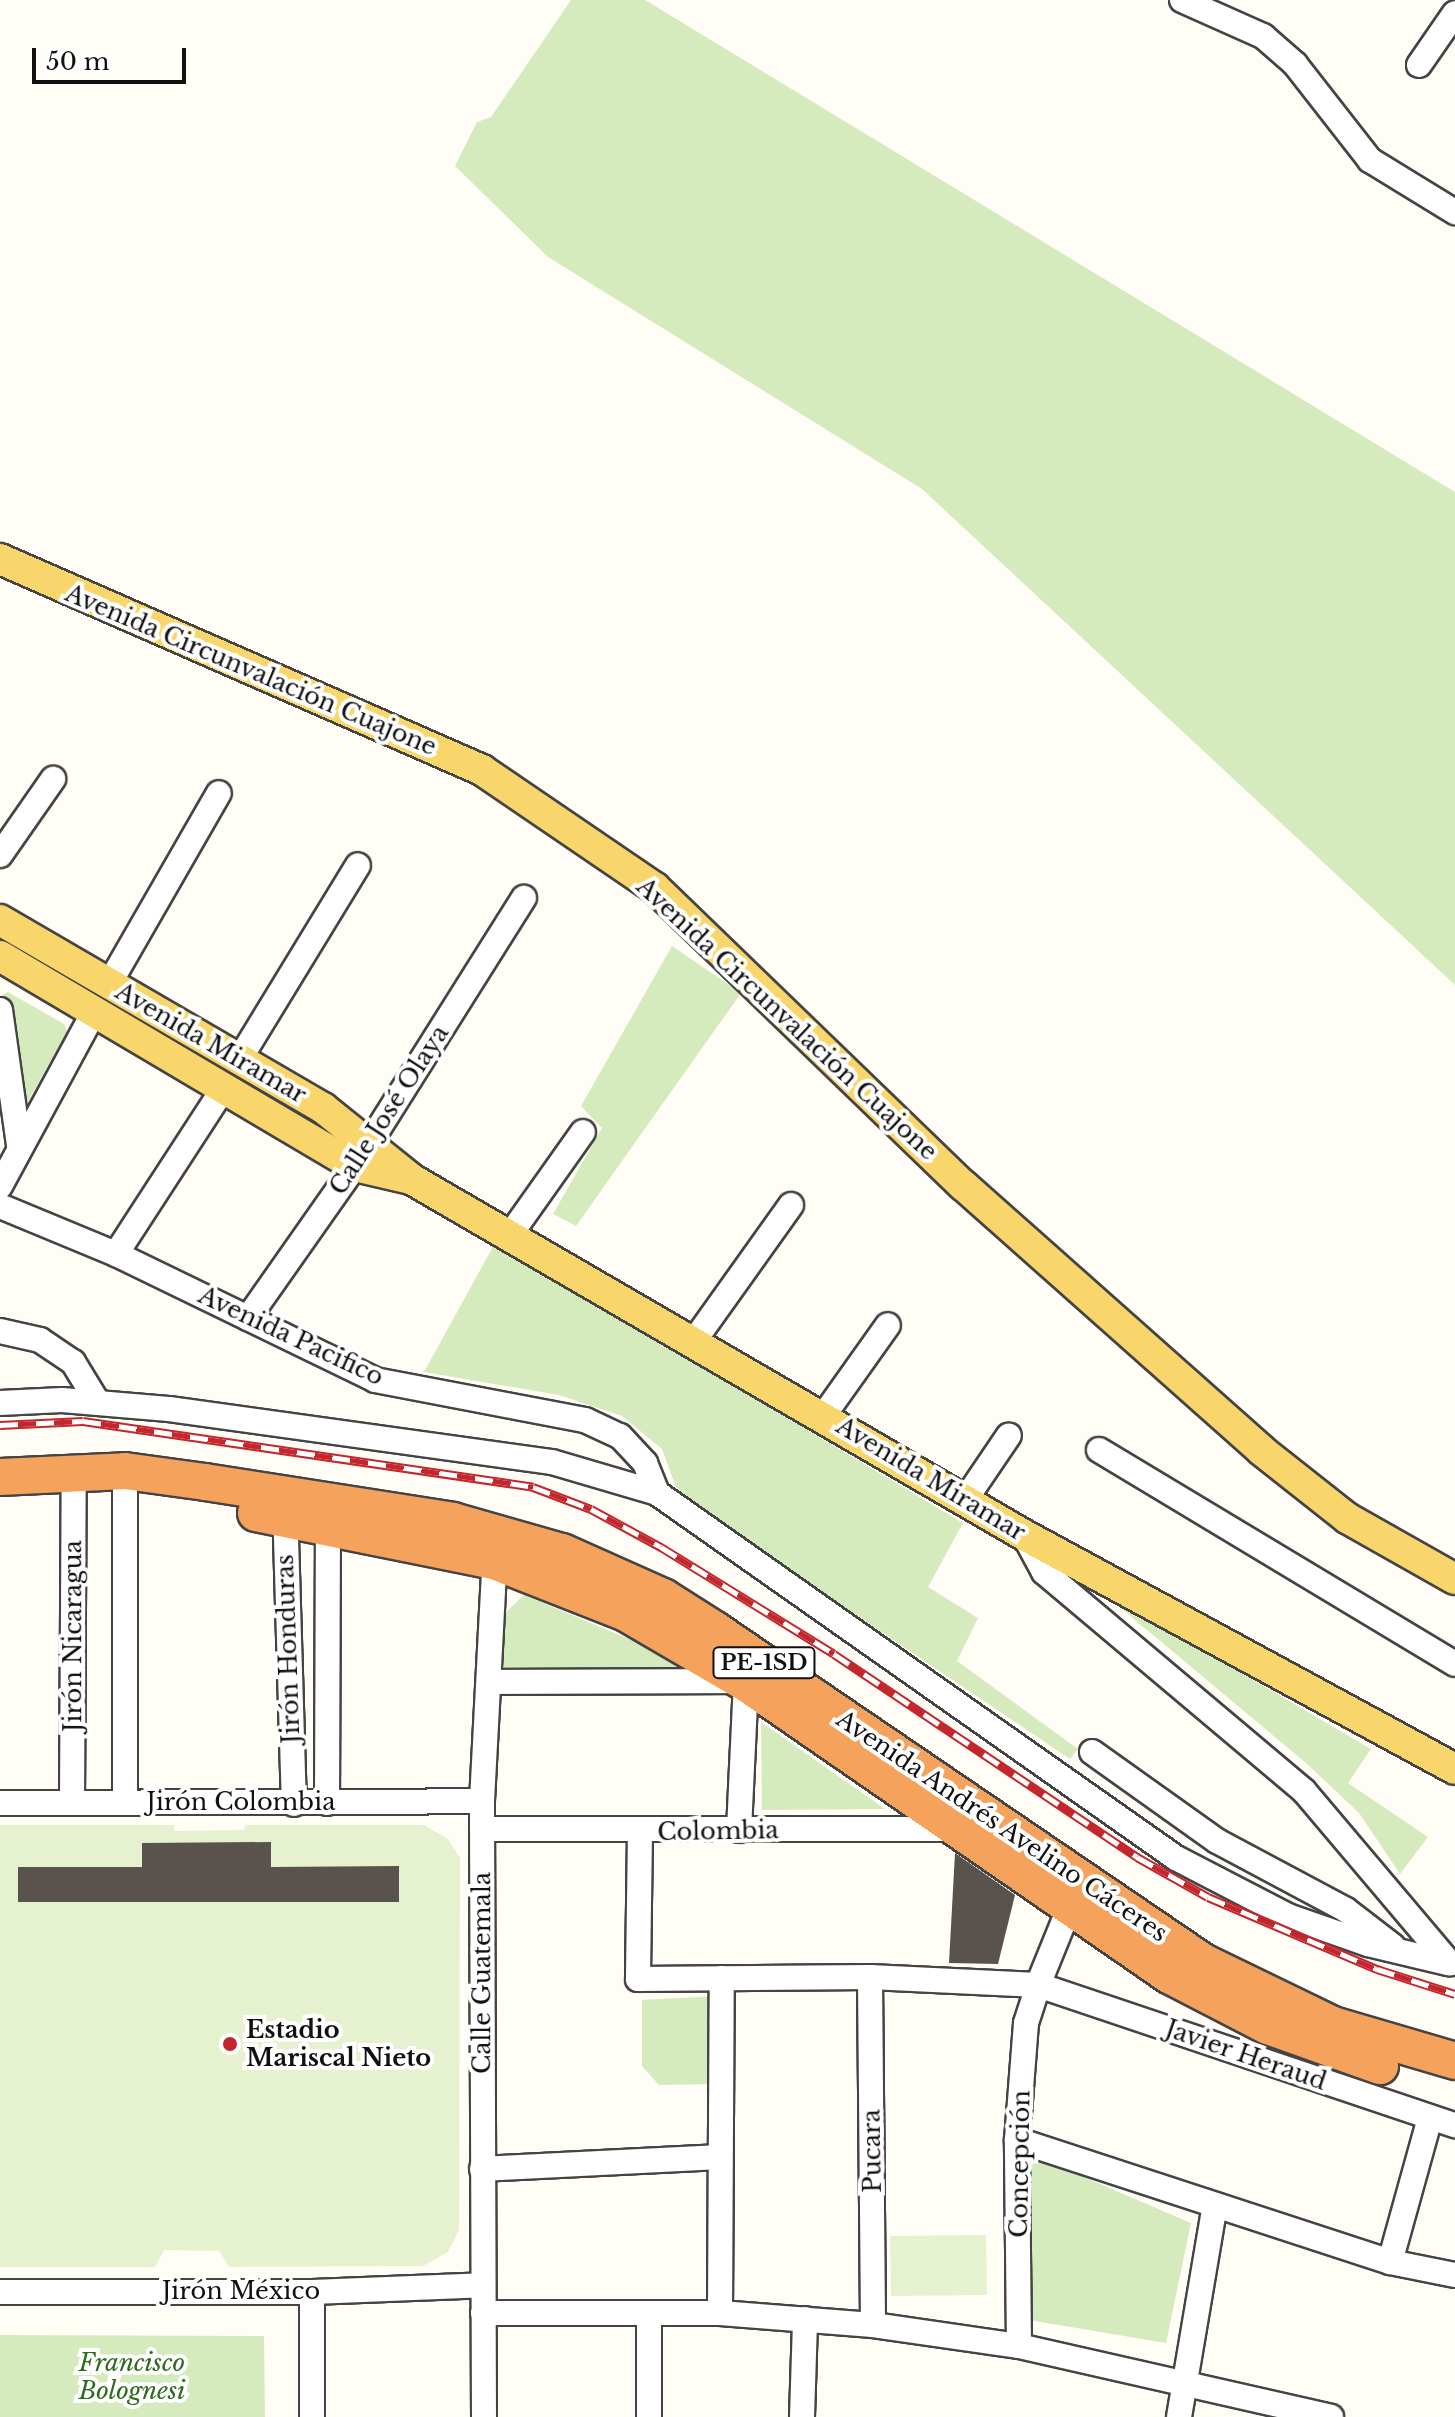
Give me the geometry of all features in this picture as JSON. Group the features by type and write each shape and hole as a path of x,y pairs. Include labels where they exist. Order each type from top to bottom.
{"highway":[{"name":"Avenida Andrés Avelino Cáceres","path":"0,1477 123,1483 329,1512 495,1546 562,1552 663,1597 1075,1896 1217,2004 1350,2057 1455,2083"},
{"name":"Avenida Andrés Avelino Cáceres","path":"0,1502 74,1483"},
{"name":"Avenida Andrés Avelino Cáceres","path":"495,1546 626,1613 745,1682 954,1829 1075,1896 1280,2002 1374,2039 1455,2061"}],"main road":[{"name":"Avenida Circunvalación Cuajone","path":"0,559 482,770 655,888 964,1186 1261,1450 1347,1518 1455,1579"},
{"name":"Avenida Miramar","path":"0,920 239,1060 362,1153"},
{"name":"Avenida Miramar","path":"0,956 223,1089 413,1180 824,1415 1024,1535 1441,1753 1455,1769"}],"street":[{"path":"1182,0 1263,36 1295,64 1370,160 1455,212"},
{"path":"1419,65 1455,13"},
{"path":"0,855 53,779"},
{"path":"109,984 219,793"},
{"path":"239,1060 358,865"},
{"name":"Calle José Olaya","path":"248,1318 362,1153 524,898"},
{"path":"0,1010 19,1146"},
{"path":"0,1186 94,1012"},
{"path":"116,1254 223,1089"},
{"path":"510,1235 583,1132"},
{"path":"694,1341 791,1205"},
{"name":"Avenida Pacifico","path":"0,1206 116,1254 375,1380 585,1420 620,1436 645,1463 657,1493"},
{"path":"824,1415 888,1325"},
{"path":"0,1331 40,1340 73,1362 98,1403"},
{"path":"0,1403 98,1403 552,1462 657,1493 1176,1858 1288,1916 1451,1965"},
{"path":"965,1500 1009,1435"},
{"path":"1099,1450 1455,1664"},
{"name":"Jirón Nicaragua","path":"72,1802 74,1483"},
{"name":"Jirón Nicaragua","path":"123,1483 125,1802"},
{"name":"Jirón Honduras","path":"285,1506 294,1804"},
{"name":"Jirón Honduras","path":"327,1803 329,1512"},
{"path":"1024,1535 1044,1572 1304,1791 1451,1965"},
{"name":"Calle Guatemala","path":"484,2417 482,1801 495,1546"},
{"path":"489,1682 745,1682 739,1830"},
{"path":"1092,1752 1217,1841 1346,1910 1401,1952"},
{"name":"Jirón Colombia","path":"0,1803 482,1801"},
{"name":"Colombia","path":"482,1829 640,1832 954,1829"},
{"name":"Javier Heraud","path":"640,1832 638,1979 870,1977 1038,1985 1455,2125"},
{"name":"Concepción","path":"1019,2346 1017,2140 1026,2023 1038,1985 1075,1896"},
{"name":"Pucara","path":"870,1977 873,2325"},
{"path":"720,2313 722,1978"},
{"path":"1390,2262 1430,2118"},
{"path":"1017,2140 1390,2262 1455,2275"},
{"path":"482,2169 719,2157"},
{"path":"1179,2417 1215,2205"},
{"name":"Jirón México","path":"0,2292 312,2292 483,2285"},
{"path":"312,2292 312,2417"},
{"path":"483,2313 649,2316 720,2313 873,2325 1019,2346 1184,2388 1331,2417"},
{"path":"649,2316 649,2417"},
{"path":"802,2417 805,2319"}],"green space":[{"path":"571,0 645,0 1455,492 1455,985 922,489 548,257 455,166 477,122 491,117"},
{"path":"672,946 741,993 576,1226 553,1214 602,1128 581,1106"},
{"path":"8,992 64,1024 67,1031 26,1105 18,1105 2,995"},
{"path":"495,1243 963,1523 928,1587 978,1618 957,1661 1078,1749 1070,1759 708,1515 676,1487 662,1449 622,1416 559,1395 424,1372"},
{"path":"1098,1589 1371,1749 1348,1783 1428,1837 1400,1874 1359,1813 1306,1763"},
{"path":"524,1595 655,1650 681,1668 502,1671 502,1616"},
{"path":"761,1722 885,1809 762,1810"},
{"name":"Estadio Mariscal Nieto","path":"0,1825 174,1825 175,1831 244,1830 245,1825 424,1825 448,1839 460,1858 459,2230 448,2252 423,2266 229,2267 219,2251 164,2250 155,2267 0,2267"},
{"path":"715,1996 716,2084 659,2085 642,2066 642,2000"},
{"path":"1034,2160 1044,2160 1191,2223 1166,2343 1029,2320 1027,2172"},
{"path":"986,2235 987,2295 891,2296 890,2236"},
{"name":"Francisco Bolognesi","path":"0,2335 264,2336 265,2417 0,2417"}],"building":[{"path":"271,1842 271,1867 399,1866 399,1902 18,1902 18,1867 142,1867 142,1843"},
{"path":"955,1853 1015,1895 998,1964 949,1963"}],"railway":[{"path":"0,1425 83,1421 533,1487 591,1509 661,1547 834,1654 1137,1857 1208,1897 1377,1969 1455,1994"}],"place":[{"name":"Estadio Mariscal Nieto","path":"230,2044"}]}
